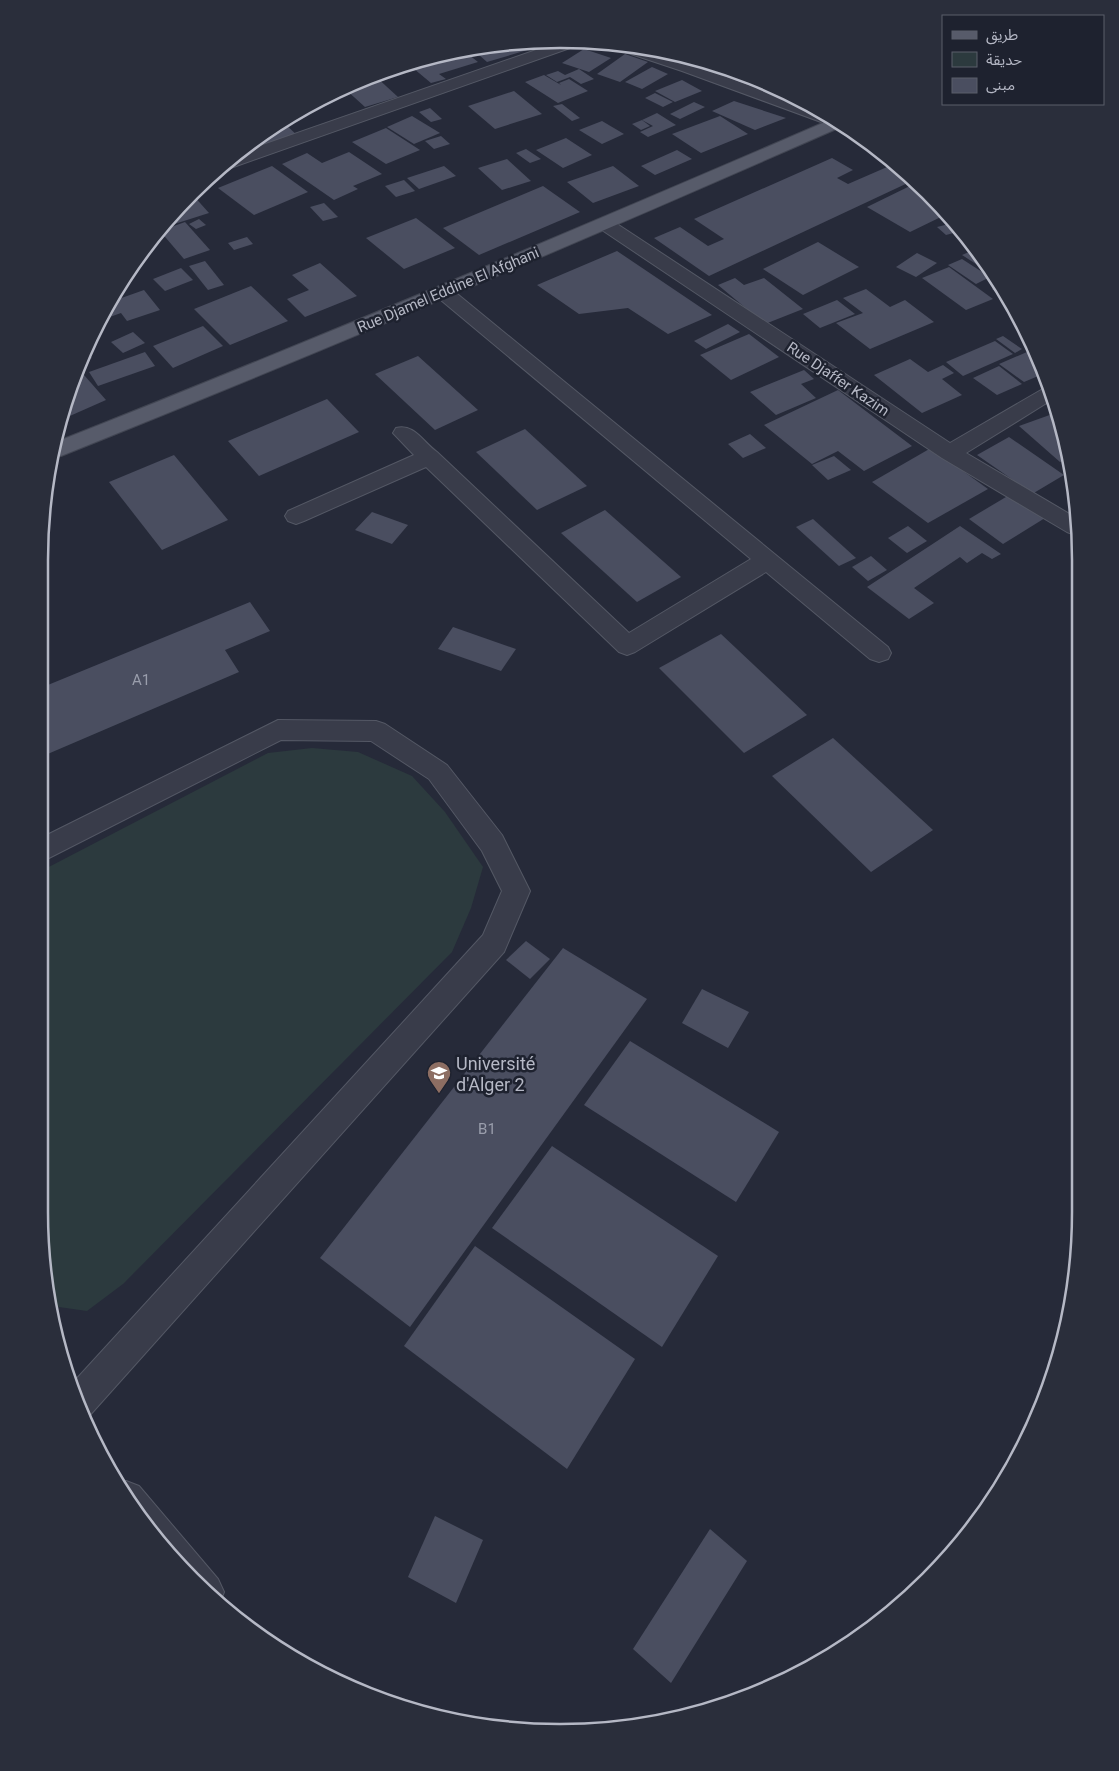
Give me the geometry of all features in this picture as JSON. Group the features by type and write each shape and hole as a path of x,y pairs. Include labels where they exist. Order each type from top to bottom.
{"main road":[{"name":"Rue Djamel Eddine El Afghani","path":"60,449 244,375 443,292 605,224 830,125"}],"street":[{"path":"243,157 556,48"},
{"path":"651,56 805,110"},
{"name":"Rue Djaffer Kazim","path":"605,224 950,454 1070,524"},
{"path":"443,292 766,562 879,653"},
{"path":"950,454 1044,396"},
{"path":"403,433 627,646 766,562"},
{"path":"296,516 428,457"},
{"path":"48,847 278,730 376,731 438,772 492,843 516,891 494,943 83,1398"}],"green space":[{"path":"312,748 358,752 412,776 445,812 483,867 471,908 452,952 123,1284 87,1311 56,1307 49,1245 48,1212 48,867 268,753"}],"building":[{"path":"531,49 487,62 478,54"},
{"path":"584,49 611,58 589,72 562,63"},
{"path":"625,54 648,62 620,82 597,74"},
{"path":"470,56 478,62 439,74 446,79 431,83 414,69"},
{"path":"652,67 668,74 642,89 625,82"},
{"path":"579,69 594,79 581,84 570,77 557,82 546,75 558,71 565,75"},
{"path":"544,75 561,85 559,83 569,79 588,91 558,103 525,82"},
{"path":"380,80 398,97 365,107 349,93"},
{"path":"682,80 702,91 675,102 655,91"},
{"path":"514,91 542,114 495,129 468,106"},
{"path":"655,93 673,102 663,107 645,98"},
{"path":"734,101 786,118 755,130 712,111"},
{"path":"694,102 705,107 680,119 670,114"},
{"path":"562,104 580,118 572,121 553,106"},
{"path":"430,108 442,119 431,122 419,112"},
{"path":"657,113 676,125 648,137 640,132 653,126 642,120"},
{"path":"412,116 440,133 414,144 387,127"},
{"path":"720,116 748,134 701,153 672,134"},
{"path":"642,120 650,126 641,130 632,124"},
{"path":"602,121 624,134 602,144 579,130"},
{"path":"287,126 299,137 249,152"},
{"path":"386,128 420,150 386,164 352,142"},
{"path":"441,136 450,144 434,149 425,141"},
{"path":"566,138 592,155 563,168 536,150"},
{"path":"526,149 541,159 530,163 516,153"},
{"path":"677,150 692,159 655,175 641,166"},
{"path":"349,152 382,174 353,186 358,189 334,200 282,164 307,153 322,163"},
{"path":"832,158 853,170 837,178 848,184 887,167 907,183 709,276 654,238 680,227 708,246 724,239 694,219"},
{"path":"507,159 531,181 502,190 478,168"},
{"path":"272,166 308,192 254,215 218,188"},
{"path":"444,166 456,176 419,189 407,178"},
{"path":"613,166 639,186 593,203 567,182"},
{"path":"404,180 415,191 396,197 385,186"},
{"path":"543,186 580,212 479,255 443,228"},
{"path":"910,186 940,217 910,232 867,207"},
{"path":"196,198 209,213 173,224"},
{"path":"324,203 338,217 323,221 310,207"},
{"path":"416,218 455,248 404,269 366,238"},
{"path":"199,219 206,225 196,229 189,224"},
{"path":"185,222 210,250 184,259 164,235 171,227"},
{"path":"946,225 953,233 946,235 937,227"},
{"path":"247,237 253,244 234,250 228,243"},
{"path":"818,242 859,267 803,295 763,269"},
{"path":"617,251 712,315 668,334 628,308 579,314 537,285"},
{"path":"969,252 978,266 962,255"},
{"path":"917,253 937,263 916,277 896,267"},
{"path":"962,259 983,273 987,278 976,284 948,265"},
{"path":"205,261 224,285 208,290 189,266"},
{"path":"320,263 357,296 305,317 287,299 309,290 292,275"},
{"path":"949,267 993,299 966,310 922,278"},
{"path":"181,268 193,280 165,291 153,279"},
{"path":"735,278 744,285 764,278 803,309 765,324 718,285"},
{"path":"251,286 288,321 230,345 194,309"},
{"path":"866,289 890,307 905,300 934,322 870,349 836,323 863,313 843,298"},
{"path":"144,290 160,310 127,321 121,313 108,318 119,299"},
{"path":"837,300 855,314 820,328 803,314"},
{"path":"728,324 740,332 706,349 694,341"},
{"path":"203,326 223,346 173,368 153,346"},
{"path":"133,332 145,343 123,353 111,342"},
{"path":"749,334 779,357 731,380 700,355"},
{"path":"1003,336 1022,349 1015,353 996,339"},
{"path":"995,341 1013,354 963,376 946,362"},
{"path":"145,352 155,366 98,386 89,372"},
{"path":"1027,352 1037,376 1024,382 999,364"},
{"path":"418,356 478,410 435,430 375,374"},
{"path":"910,359 928,372 943,365 954,373 942,379 962,395 922,413 874,375"},
{"path":"999,366 1022,384 997,395 973,378"},
{"path":"804,370 814,379 801,384 816,398 776,415 750,392"},
{"path":"84,375 106,400 68,417 75,395 82,376"},
{"path":"838,390 912,446 864,471 838,451 812,464 764,425"},
{"path":"327,399 359,432 259,476 228,441"},
{"path":"1050,415 1062,461 1060,462 1019,426"},
{"path":"525,429 587,486 537,510 476,452"},
{"path":"750,434 766,448 743,458 728,444"},
{"path":"1009,437 1064,475 1027,497 1008,483 1013,480 977,455"},
{"path":"931,448 988,489 928,523 872,482"},
{"path":"174,455 228,520 162,550 109,482"},
{"path":"834,456 851,470 828,480 812,465"},
{"path":"1011,494 1045,518 1003,544 969,519"},
{"path":"605,510 681,577 637,602 561,533"},
{"path":"372,512 408,525 392,544 355,530"},
{"path":"813,519 856,558 839,566 796,527"},
{"path":"908,526 927,541 907,553 888,538"},
{"path":"960,526 1001,554 992,559 982,553 967,563 960,557 914,588 934,603 909,619 867,587"},
{"path":"871,556 887,570 868,581 852,567"},
{"path":"250,602 270,631 225,650 239,672 48,754 48,685"},
{"path":"453,627 516,649 501,671 438,649"},
{"path":"721,634 807,715 744,753 659,668"},
{"path":"833,738 933,830 871,872 772,776"},
{"path":"526,941 550,959 530,979 506,960"},
{"path":"563,948 647,999 410,1327 320,1258"},
{"path":"702,989 749,1012 728,1048 682,1023"},
{"path":"630,1041 779,1132 736,1202 584,1105"},
{"path":"552,1146 718,1256 662,1347 492,1228"},
{"path":"475,1246 635,1359 567,1469 404,1346"},
{"path":"435,1516 483,1540 456,1603 408,1577"},
{"path":"710,1529 747,1561 671,1683 633,1649"}],"place":[{"name":"Université d'Alger 2","path":"439,1094"}]}
